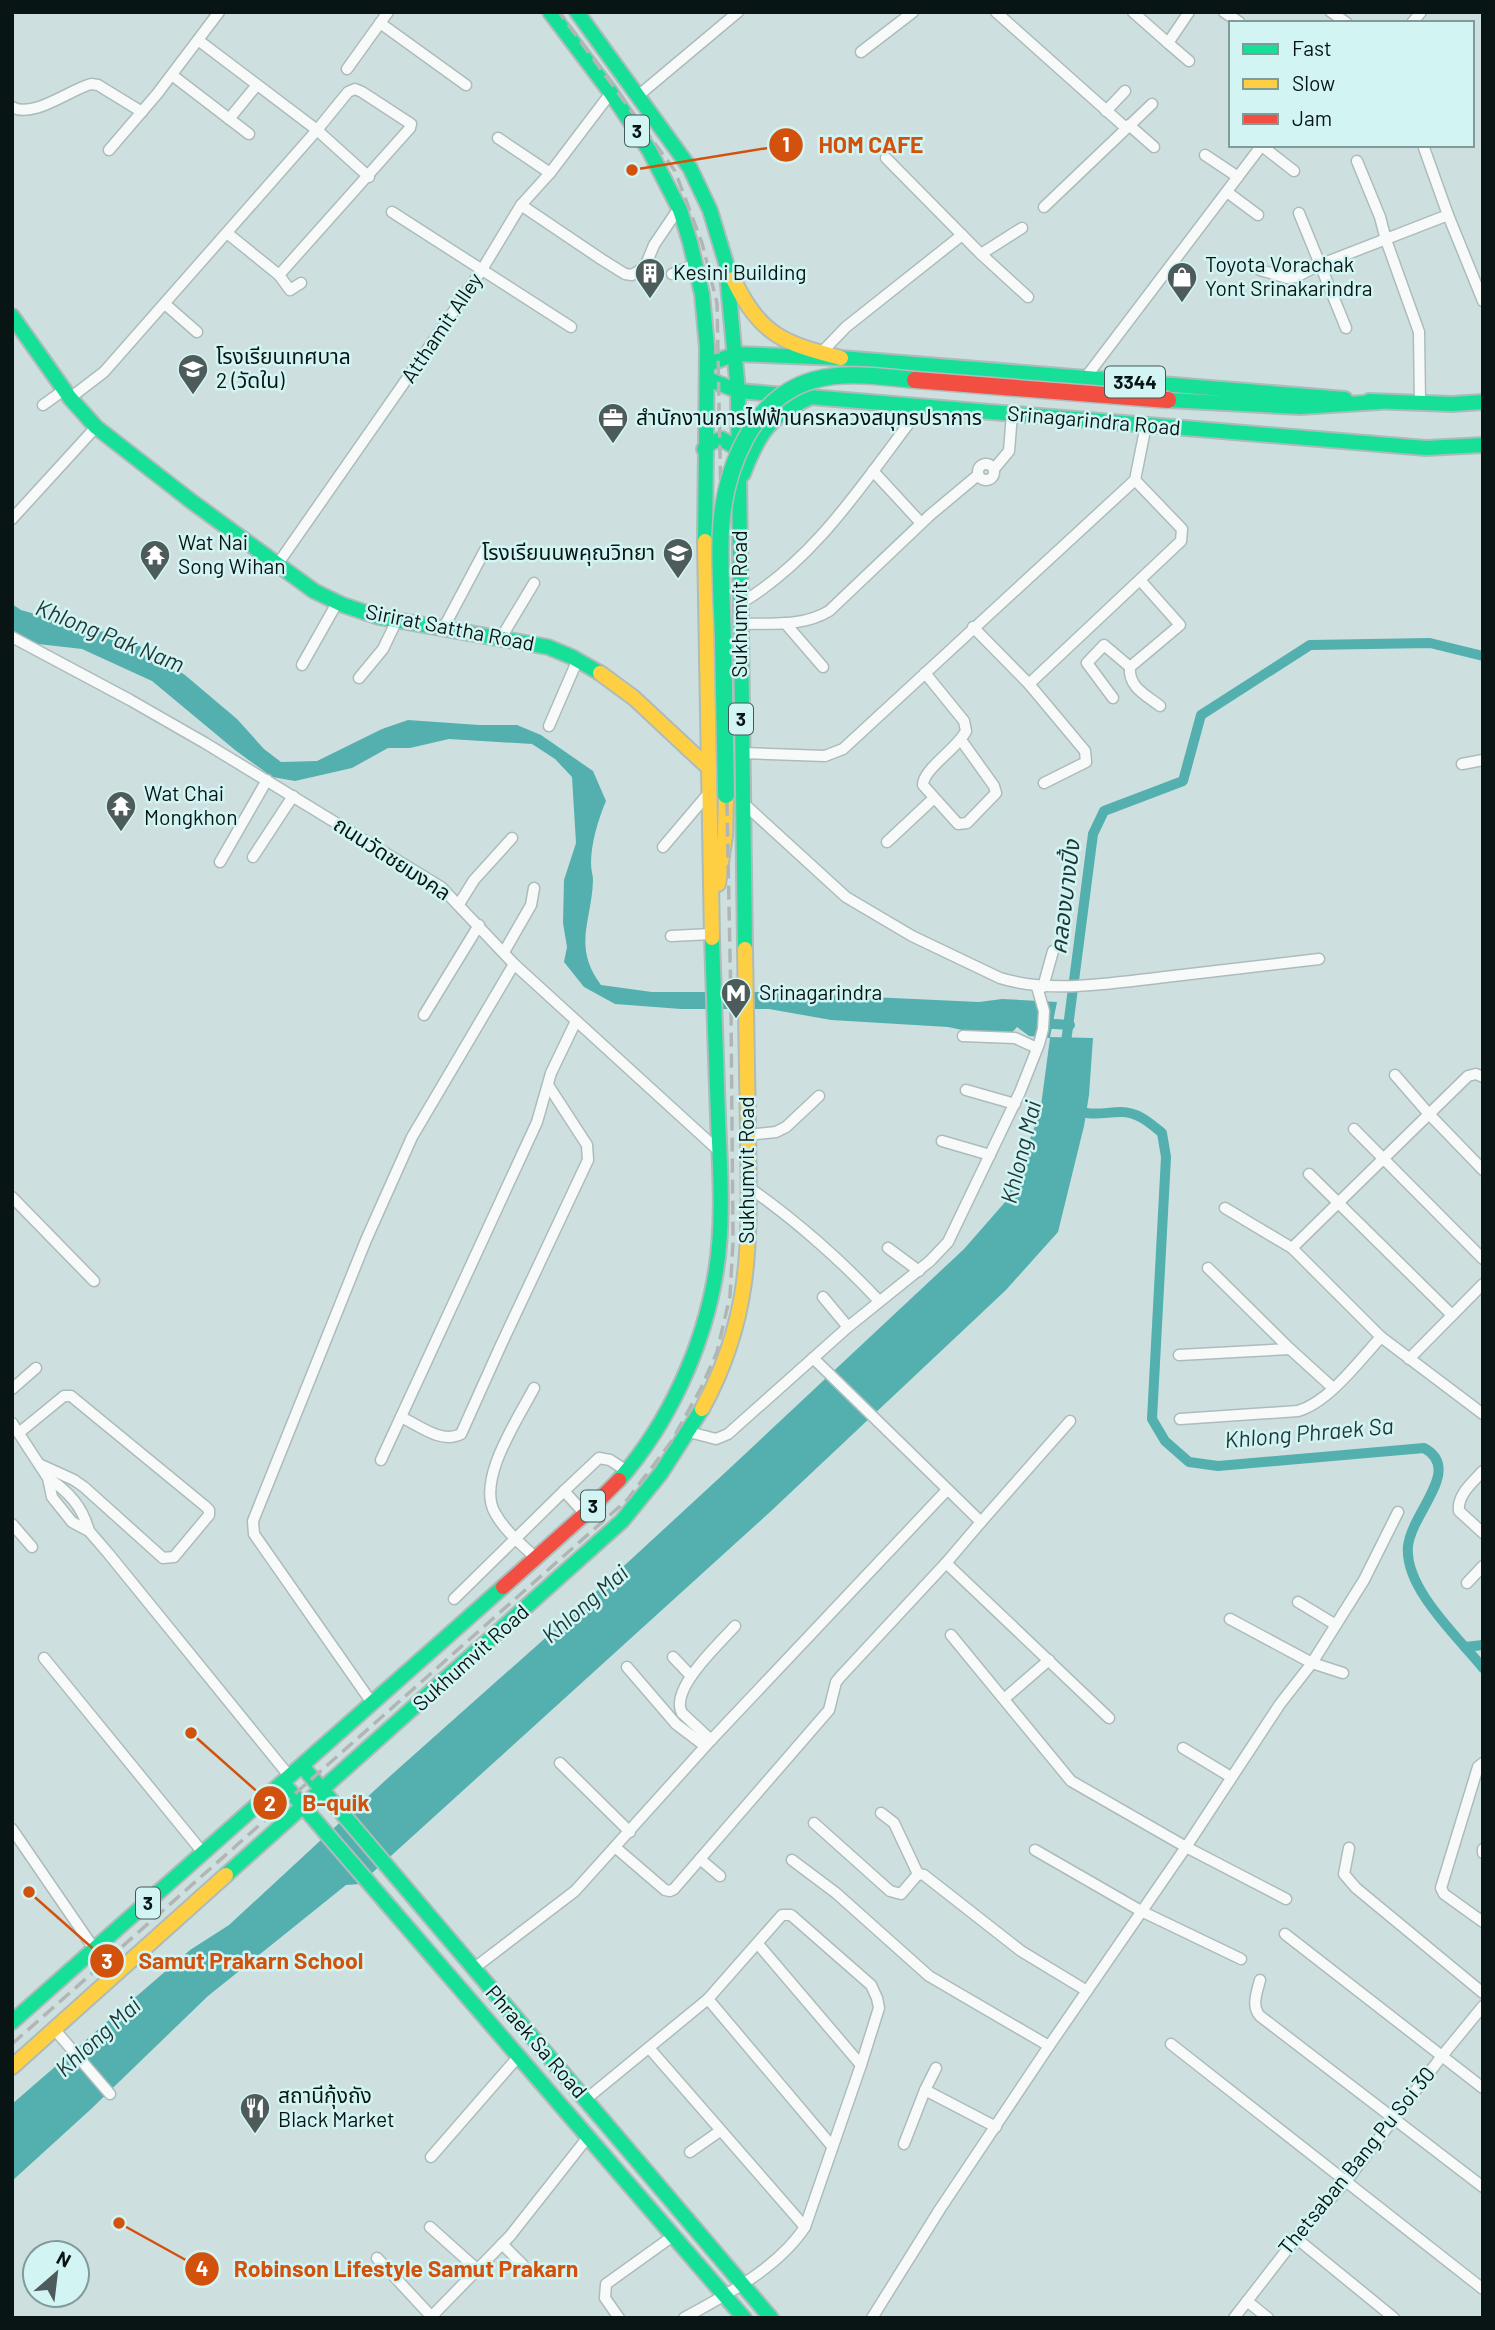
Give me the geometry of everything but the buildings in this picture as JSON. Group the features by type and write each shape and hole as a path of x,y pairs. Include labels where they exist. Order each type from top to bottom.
{"main road":[{"name":"Sukhumvit Road","path":"12,2022 585,1514 627,1471 649,1440 691,1363 704,1324 714,1286 719,1244 719,1151 709,793 704,449 708,371 704,303 687,227 653,156 550,12"},
{"name":"Sukhumvit Road","path":"12,2067 622,1521 664,1470 689,1432 728,1350 741,1308 749,1244 738,391 726,263 719,233 701,188 690,169 577,12"},
{"path":"695,264 696,269 704,276 714,278 723,273 726,263"},
{"path":"726,263 743,301 766,330 784,341 841,358"},
{"name":"Sirirat Sattha Road","path":"12,316 67,394 96,427 314,591 337,603 379,617 548,647 578,659 626,691 709,768"},
{"name":"Srinagarindra Road","path":"1483,402 1379,402 841,358 736,354 708,371 738,391 1426,448 1483,445"},
{"path":"880,402 871,392 870,379 876,368 890,362"},
{"path":"712,911 723,857 726,795 721,528 725,490 747,432 767,407 808,381 842,373 1298,409 1379,402"},
{"path":"739,484 756,437 766,424 778,413 811,397"},
{"path":"704,449 712,442 722,439 738,449"},
{"name":"Phraek Sa Road","path":"291,1775 322,1791 771,2318"},
{"name":"Phraek Sa Road","path":"291,1775 304,1808 744,2318"},
{"path":"204,1854 225,1877"}],"street":[{"path":"109,150 142,113 219,12"},
{"path":"347,69 388,12"},
{"path":"639,95 738,12"},
{"path":"862,52 913,12"},
{"path":"996,12 1106,111 1154,147"},
{"path":"1133,12 1189,61"},
{"path":"1168,43 1189,12"},
{"path":"380,23 466,85"},
{"path":"198,40 317,131 369,177"},
{"path":"172,75 249,134"},
{"path":"12,107 15,110 30,111 91,83 142,113"},
{"path":"229,119 257,85"},
{"path":"43,405 104,372 317,131 348,92 355,89 409,121 410,128 369,177 279,275"},
{"path":"1106,111 1125,91"},
{"name":"Atthamit Alley","path":"277,565 483,268 521,205 550,173 610,94"},
{"path":"1044,207 1152,104"},
{"path":"498,138 550,173"},
{"path":"1086,377 1261,147"},
{"path":"1263,147 1294,170"},
{"path":"1424,147 1483,300"},
{"path":"1205,155 1238,177"},
{"path":"886,158 981,254 1028,297"},
{"path":"1357,161 1380,217 1419,332 1420,404"},
{"path":"1227,192 1258,215"},
{"path":"521,205 609,264 625,274 632,275 645,267 654,245 678,208"},
{"path":"392,212 571,327"},
{"path":"1299,213 1346,328"},
{"path":"1260,270 1287,278 1448,215"},
{"path":"981,254 1021,228"},
{"path":"227,233 279,275 290,290 301,283"},
{"path":"821,353 846,327 962,235"},
{"path":"672,274 695,264"},
{"path":"165,304 197,331"},
{"path":"741,603 797,561 873,471 923,405"},
{"path":"740,624 816,620 829,611 921,523 978,475 988,480 994,474 994,468 1009,451 1012,414"},
{"path":"741,753 825,756 843,749 1135,480 1146,425"},
{"path":"12,519 96,427"},
{"path":"873,471 921,523"},
{"path":"1029,684 1181,541 1183,532 1135,480"},
{"path":"443,629 486,548"},
{"path":"1140,580 1180,625 1130,667 1129,677 1134,686 1160,706"},
{"path":"501,638 534,583"},
{"path":"302,665 337,603"},
{"path":"359,678 383,649 397,620"},
{"path":"785,623 823,667"},
{"path":"973,627 1029,684 1080,744 1086,757 1086,762 1080,766 1044,783"},
{"name":"ถนนวัดชยมงคล","path":"12,637 130,700 428,878 459,904 514,964 719,1151"},
{"path":"1113,698 1087,663 1104,645 1130,667"},
{"path":"549,726 578,659"},
{"path":"925,673 964,721 966,732 922,780 923,785 933,799 962,825 996,793 994,786 961,740"},
{"path":"1462,764 1483,760"},
{"path":"220,862 267,780"},
{"path":"663,847 709,793"},
{"path":"253,857 293,796"},
{"path":"887,842 933,799"},
{"path":"742,802 846,897 912,936 1000,978 1043,988 1320,959"},
{"path":"459,904 474,880 512,838"},
{"path":"504,951 531,905 534,888"},
{"path":"424,1015 479,925"},
{"path":"671,936 712,934"},
{"path":"689,1432 722,1438 848,1327 919,1271 948,1242 1015,1104 1038,1046 1043,1020 1043,988 1053,951"},
{"path":"372,1703 254,1534 253,1521 366,1240 412,1137 514,964"},
{"path":"381,1460 537,1122 548,1085 576,1021"},
{"path":"963,1036 1015,1038 1038,1046"},
{"path":"1292,1248 1468,1076 1476,1074 1483,1077"},
{"path":"1395,1075 1483,1170"},
{"path":"401,1417 442,1437 452,1439 461,1434 588,1160 587,1145 548,1085"},
{"path":"966,1090 1015,1104"},
{"path":"747,1135 776,1132 786,1127 819,1096"},
{"path":"1354,1129 1483,1259"},
{"path":"942,1141 990,1156"},
{"path":"1308,1174 1452,1315"},
{"path":"748,1186 782,1211 879,1301"},
{"path":"12,1197 94,1281"},
{"path":"1224,1209 1272,1234 1292,1248 1381,1337 1483,1414"},
{"path":"888,1248 919,1271"},
{"path":"1208,1268 1333,1388"},
{"path":"1409,1359 1483,1284"},
{"path":"823,1297 848,1327"},
{"path":"1180,1419 1298,1411 1318,1403 1381,1337"},
{"path":"1179,1355 1290,1349"},
{"path":"813,1358 981,1522"},
{"path":"12,1389 36,1368"},
{"path":"534,1388 499,1456 491,1480 491,1502 495,1513 516,1539 536,1557"},
{"path":"20,1432 64,1396 71,1396 205,1506 209,1510 208,1515 174,1557 163,1558 84,1487 41,1465"},
{"path":"615,1847 664,1890 670,1891 829,1710 836,1682 841,1676 946,1563 1070,1421"},
{"path":"12,1423 41,1465 48,1478 52,1497 72,1522 89,1531 291,1775"},
{"path":"454,1599 598,1458 610,1460 627,1471"},
{"path":"1483,1471 1462,1495 1458,1507 1483,1533"},
{"path":"48,1478 67,1490 84,1514 89,1531"},
{"path":"473,1969 575,1891 708,1743 947,1490"},
{"path":"564,1491 585,1514"},
{"path":"872,2318 940,2209 1049,2046 1186,1847 1280,1704 1312,1663 1370,1569 1398,1511"},
{"path":"12,1524 32,1547"},
{"path":"946,1563 1109,1718"},
{"path":"1467,1583 1483,1566"},
{"path":"1298,1602 1336,1625"},
{"path":"1230,1619 1312,1663 1343,1673"},
{"path":"708,1743 679,1708 682,1692 691,1676 735,1626"},
{"path":"951,1635 1071,1781 1186,1847 1286,1899"},
{"path":"673,1657 691,1676"},
{"path":"44,1658 204,1854"},
{"path":"1004,1699 1049,1660"},
{"path":"627,1667 676,1724 708,1743"},
{"path":"1183,1748 1231,1777"},
{"path":"560,1763 630,1832"},
{"path":"1483,1763 1478,1767 1441,1888 1444,1894 1483,1922"},
{"path":"881,1813 894,1823 918,1874"},
{"path":"814,1823 896,1895 901,1895 918,1874"},
{"path":"12,1829 95,1950"},
{"path":"1349,1848 1344,1874 1356,1888 1483,1993"},
{"path":"1035,1850 1141,1911 1241,1959"},
{"path":"700,1859 719,1876"},
{"path":"792,1860 836,1893 929,1976 1049,2046"},
{"path":"918,1874 925,1875 1021,1951 1087,1991"},
{"path":"585,2100 708,1999 782,1915 791,1915 871,1985 877,1998 879,2008 805,2227 789,2247 743,2284 684,2318"},
{"path":"1285,1934 1483,2088"},
{"path":"758,1944 861,2065"},
{"path":"1260,1980 1255,2005 1255,2011 1260,2016 1483,2188"},
{"path":"708,1999 832,2146"},
{"name":"Thetsaban Bang Pu Soi 30","path":"1234,2318 1296,2238 1347,2180 1483,2006"},
{"path":"55,2030 110,2094"},
{"path":"1171,2044 1483,2289"},
{"path":"650,2049 805,2227"},
{"path":"432,2157 518,2057"},
{"path":"904,2144 936,2068"},
{"path":"925,2090 996,2127"},
{"path":"690,2152 720,2131"},
{"path":"377,2258 430,2315 437,2312 502,2244 588,2137"},
{"path":"430,2227 478,2270"},
{"path":"619,2318 605,2298 606,2284 673,2236"},
{"path":"1296,2238 1394,2318"},
{"path":"502,2244 523,2265"},
{"path":"1247,2301 1268,2318"}],"water":[{"name":"Khlong Mai","path":"12,604 21,610 98,632 114,630 185,675 237,719 264,749 281,762 317,761 382,729 408,720 517,725 541,735 593,771 606,801 592,848 592,895 585,945 592,971 601,985 652,992 763,992 979,1002 1002,999 1057,1002 1050,1037 1093,1038 1084,1126 1058,1232 1006,1290 770,1512 360,1884 346,1885 208,1996 12,2181 12,2104 190,1950 229,1925 389,1777 561,1624 964,1249 1006,1201 1040,1113 1050,1038 1029,1036 1017,1027 1009,1036 948,1027 831,1020 769,1009 681,1009 615,1004 584,987 564,962 567,947 563,923 564,880 576,843 572,777 555,759 532,744 449,739 410,748 388,748 352,768 295,781 272,777 152,681 82,649 38,644 12,630"}],"waterway":[{"name":"คลองบางปิ้ง","path":"1065,1050 1093,834 1104,811 1183,781 1201,715 1310,645 1430,643 1483,656"},
{"name":"Khlong Pak Nam","path":"1039,1023 1070,1025"},
{"name":"Khlong Phraek Sa","path":"1086,1113 1133,1114 1162,1133 1166,1157 1152,1419 1165,1441 1189,1462 1218,1466 1424,1448 1435,1457 1439,1467 1432,1492 1411,1533 1409,1562 1423,1595 1483,1668"},
{"path":"1465,1647 1483,1645"}],"railway":[{"path":"12,2044 627,1500 671,1442 701,1388 717,1352 730,1296 733,1242 717,303 702,243 675,171 559,12"}],"traffic: fast":[{"path":"550,12 611,93 649,150 680,210 690,242 702,294 707,347 705,541"},
{"path":"577,12 690,168 710,210 726,263 738,391 745,949"},
{"path":"12,316 70,398 96,427 314,591 343,605 379,617 548,647 600,673"},
{"path":"708,364 736,354 841,358 1345,399"},
{"path":"726,795 720,542 729,482 746,438 758,419 774,402 792,389 814,380 839,376 915,380"},
{"path":"708,379 738,391 1426,448 1483,445"},
{"path":"743,474 768,427 785,411 811,397"},
{"path":"1168,400 1300,407 1379,402"},
{"path":"1369,401 1452,404 1483,402"},
{"path":"704,449 712,442 722,439 738,449"},
{"path":"619,1480 654,1434 682,1382 703,1327 716,1271 721,1195 712,938"},
{"path":"226,1875 622,1521 661,1473 702,1409"},
{"path":"12,2022 503,1587"},
{"path":"302,1766 771,2318"},
{"path":"283,1783 744,2318"}],"traffic: slow":[{"path":"733,279 753,313 775,334 803,347 841,358"},
{"path":"705,541 712,938"},
{"path":"600,673 634,698 709,768"},
{"path":"718,884 725,835 726,795"},
{"path":"702,1409 732,1339 745,1272 749,1204 745,949"},
{"path":"12,2067 226,1875"}],"traffic: jam":[{"path":"915,380 1168,400"},
{"path":"503,1587 619,1480"}],"place":[{"name":"HOM CAFE","path":"632,170"},
{"name":"Kesini Building","path":"650,300"},
{"name":"Toyota Vorachak Yont Srinakarindra","path":"1182,304"},
{"name":"โรงเรียนเทศบาล 2 (วัดใน)","path":"193,396"},
{"name":"สำนักงานการไฟฟ้านครหลวงสมุทรปราการ","path":"613,445"},
{"name":"โรงเรียนนพคุณวิทยา","path":"678,580"},
{"name":"Wat Nai Song Wihan","path":"155,582"},
{"name":"Wat Chai Mongkhon","path":"121,833"},
{"name":"Srinagarindra","path":"736,1020"},
{"name":"B-quik","path":"191,1733"},
{"name":"Samut Prakarn School","path":"29,1892"},
{"name":"สถานีกุ้งถัง Black Market","path":"255,2135"},
{"name":"Robinson Lifestyle Samut Prakarn","path":"119,2223"}]}
